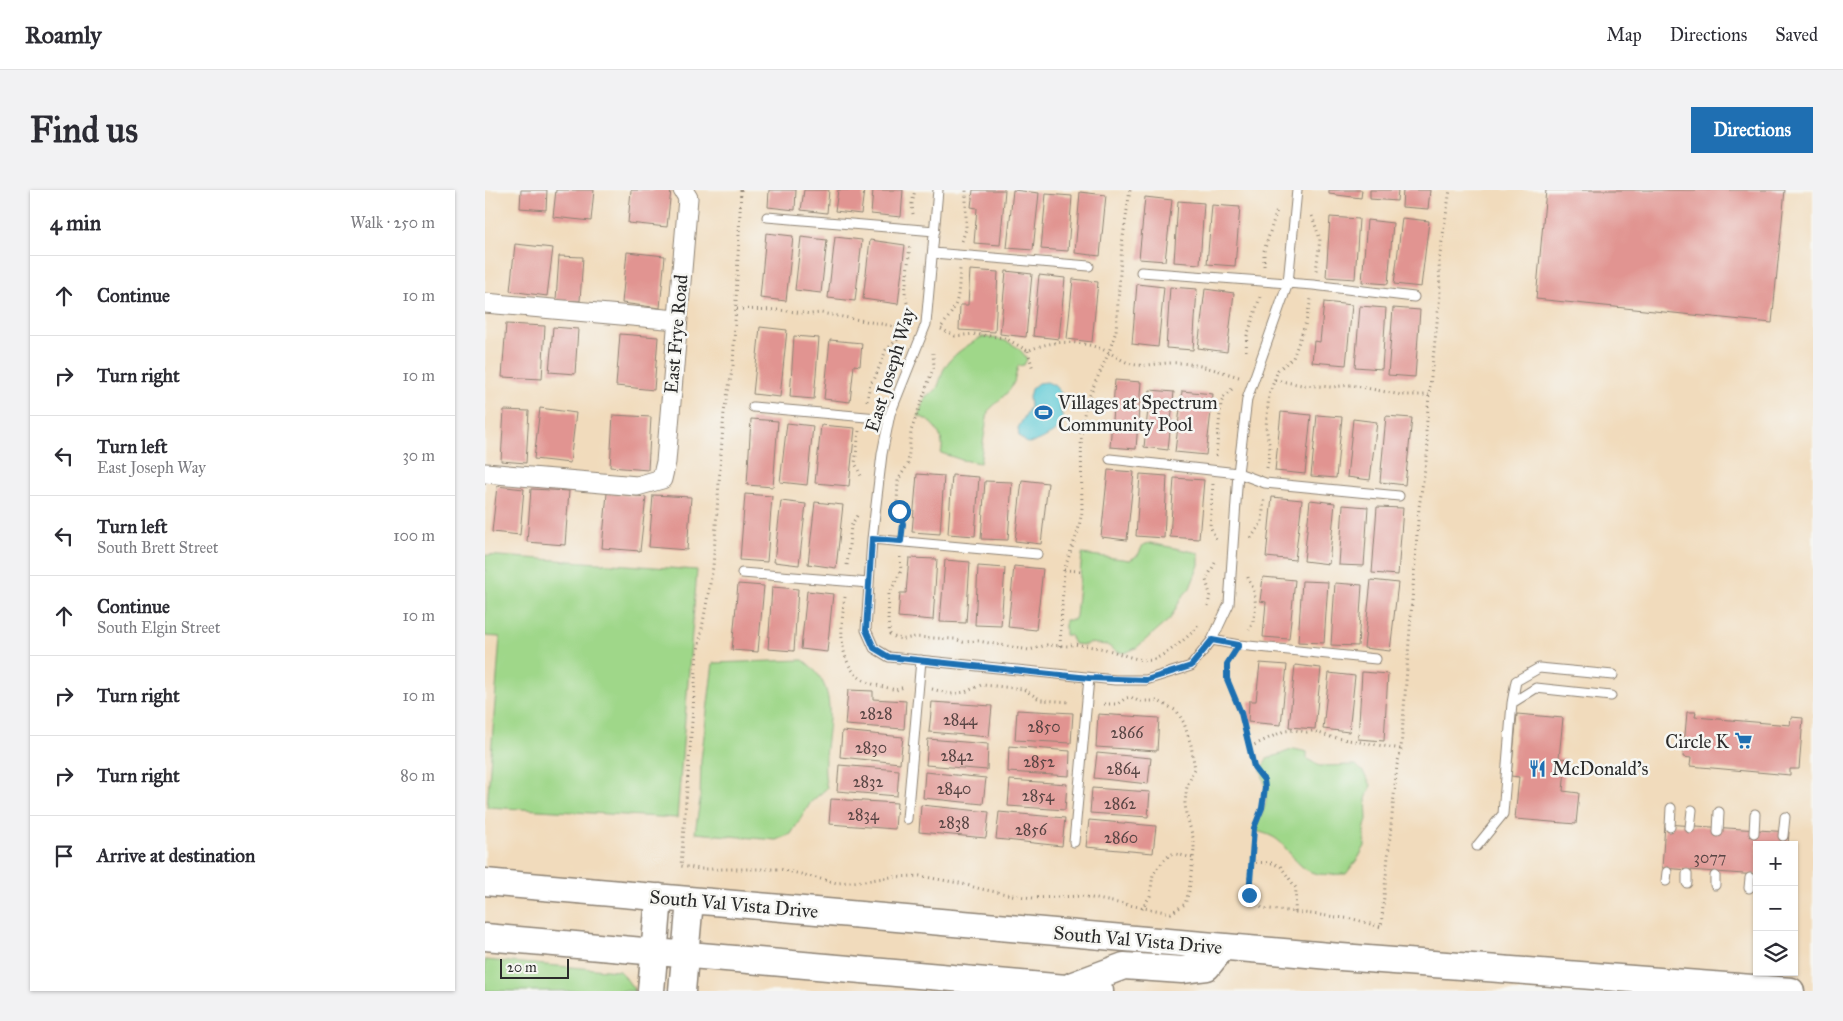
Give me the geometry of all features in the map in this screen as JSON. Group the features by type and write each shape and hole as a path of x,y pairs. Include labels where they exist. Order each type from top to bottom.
{"main road":[{"name":"South Val Vista Drive","path":"485,882 1219,947 1489,980 1791,991"},
{"path":"651,991 659,897"},
{"path":"682,991 690,900"},
{"path":"485,937 1100,991"},
{"path":"1064,988 1124,966 1182,970 1207,967 1215,957 1219,947"}],"street":[{"name":"East Frye Road","path":"485,474 637,486 662,479 666,462 688,198 683,190"},
{"path":"485,302 677,320"}],"lane":[{"name":"East Joseph Way","path":"921,660 889,657 874,648 866,630 872,539 882,454 889,419 926,324 938,190"},
{"path":"907,819 921,660 1089,678 1146,680 1191,666 1212,640 1229,604 1238,473 1247,399 1288,283 1297,190"},
{"path":"767,217 935,231"},
{"path":"933,253 1089,266"},
{"path":"1141,272 1313,285 1414,298"},
{"path":"753,407 889,419"},
{"path":"1110,459 1238,473 1265,483 1399,496"},
{"path":"872,539 1037,554"},
{"path":"742,573 869,583"},
{"path":"1212,640 1239,645 1376,659"},
{"path":"1477,846 1503,814 1512,703 1516,681 1539,668 1613,675"},
{"path":"1074,842 1089,678"},
{"path":"1512,703 1537,688 1611,696"},
{"path":"1670,826 1671,808"},
{"path":"1691,828 1692,810"},
{"path":"1718,832 1719,812"},
{"path":"1754,833 1755,814"},
{"path":"1783,836 1785,817"},
{"path":"1749,888 1750,878"}],"path":[{"path":"741,190 733,366 724,412 713,566 697,656 681,866 707,869 780,869 837,883 920,876 1017,896 1033,898 1081,896 1171,913 1185,904 1189,892 1194,841 1185,803 1187,786 1195,766 1189,737 1179,713 1158,701 1138,701 1131,697 1118,704 1087,703 1041,700 1023,689 995,686 981,685 965,692 951,694 906,686 896,690 864,681 851,669 841,634 851,526 859,512"},
{"path":"862,480 855,463 859,431 870,383 874,380 886,350 897,340 903,328 909,307 906,287 912,204 915,190"},
{"path":"938,336 941,328 950,318 958,298 962,240 966,229 966,190"},
{"path":"1060,646 1064,570 1079,531 1083,512 1080,448 1083,420 1087,401 1109,352 1117,325 1122,244 1130,190"},
{"path":"1248,571 1247,579 1253,588 1254,620 1227,664 1227,674 1230,688 1241,713 1254,767 1264,780 1265,788 1262,808 1254,828 1248,889 1251,900 1262,908 1353,919 1381,927 1397,765 1401,749 1419,507 1428,449 1426,432 1440,294 1439,260 1449,190"},
{"path":"1247,357 1247,336 1260,295 1265,260 1264,251 1275,221 1278,205"},
{"path":"1250,546 1251,538 1262,522 1265,483 1270,455 1267,427 1269,395 1278,370 1293,358 1306,322 1313,285 1320,239 1312,216 1312,210"},
{"path":"737,309 821,313 903,328"},
{"path":"941,328 955,336 975,334 1005,338 1028,351 1033,370"},
{"path":"1028,351 1042,345 1063,343 1092,346 1137,365 1187,364 1239,376"},
{"path":"932,350 934,366 911,431 908,464 898,480 897,504 903,524 899,559 901,571 889,594 888,628 892,636 904,639 915,637 955,638 963,642 978,641 1029,650 1047,645 1069,646 1074,644 1148,661 1165,652 1187,636 1204,619"},
{"path":"1216,548 1216,539 1210,526 1221,403 1224,396 1235,386 1241,370"},
{"path":"1275,380 1302,385 1351,385 1401,395 1429,395"},
{"path":"1207,611 1210,594 1206,580 1215,565 1215,557"},
{"path":"1064,570 1080,571"},
{"path":"1250,747 1284,731 1294,730 1313,731 1331,737 1401,749"},
{"path":"1142,909 1150,896 1153,874 1165,859 1171,854 1193,858"},
{"path":"1251,862 1273,863 1281,867 1296,888 1295,913"}],"green space":[{"path":"982,337 996,338 1008,342 1023,353 1027,359 1024,365 1018,366 1014,382 1009,391 988,411 980,463 962,460 941,453 942,441 937,430 929,421 918,416 926,396 936,389 943,371 950,360 971,343"},
{"path":"1150,543 1199,553 1199,565 1190,588 1182,597 1170,619 1136,648 1125,653 1117,652 1107,645 1074,644 1070,635 1065,635 1065,620 1074,620 1076,616 1082,554 1130,560 1138,555 1143,545"},
{"path":"485,555 697,570 677,818 487,807 500,637 485,636"},
{"path":"803,660 817,674 825,688 829,704 825,754 827,788 811,802 791,834 776,840 695,833 700,800 701,760 713,663"},
{"path":"1294,749 1307,752 1307,759 1320,766 1356,765 1371,785 1366,799 1365,846 1346,874 1311,872 1298,863 1278,840 1256,831 1266,801 1265,785 1261,770 1267,759"},
{"path":"485,960 619,971 635,991 485,991"}],"water":[{"name":"Villages at Spectrum Community Pool","path":"1047,382 1054,385 1062,394 1060,408 1063,419 1061,428 1040,440 1027,443 1019,436 1018,428 1030,407 1029,397 1031,389 1038,383"}],"building":[{"path":"521,190 547,190 546,210 520,208"},
{"path":"556,190 594,190 591,221 553,217"},
{"path":"631,190 671,190 667,227 628,223"},
{"path":"769,190 796,190 795,210 768,207"},
{"path":"804,190 829,190 827,213 801,210"},
{"path":"838,190 864,190 861,214 835,211"},
{"path":"873,190 903,190 901,217 871,214"},
{"path":"973,190 1005,190 1000,245 974,243 977,208 971,207"},
{"path":"1013,190 1039,193 1033,250 1007,248"},
{"path":"1329,190 1362,190 1361,198 1329,194"},
{"path":"1370,190 1398,190 1397,201 1370,199"},
{"path":"1403,190 1430,190 1428,209 1402,207"},
{"path":"1546,190 1785,190 1772,323 1536,299"},
{"path":"1080,192 1106,195 1100,256 1075,253"},
{"path":"1046,194 1072,196 1068,251 1041,249"},
{"path":"1145,197 1172,200 1165,261 1139,259"},
{"path":"1178,201 1204,203 1200,264 1174,262"},
{"path":"1212,205 1240,207 1235,266 1207,264"},
{"path":"1330,217 1359,219 1355,279 1326,277"},
{"path":"1402,218 1429,221 1421,287 1394,284"},
{"path":"1367,220 1393,223 1388,284 1362,282"},
{"path":"766,233 793,236 786,301 760,298"},
{"path":"801,237 827,240 821,293 795,290"},
{"path":"835,237 862,240 855,301 828,298"},
{"path":"870,240 905,245 898,304 863,299"},
{"path":"515,244 553,248 547,296 510,291"},
{"path":"627,252 665,256 660,308 622,303"},
{"path":"559,256 583,257 580,301 556,300"},
{"path":"970,270 998,272 995,332 959,330 960,305 968,305"},
{"path":"1006,271 1032,274 1026,337 1000,334"},
{"path":"1039,275 1065,278 1059,339 1033,336"},
{"path":"1073,279 1098,282 1092,342 1067,339"},
{"path":"1137,284 1164,287 1158,347 1132,344"},
{"path":"1170,287 1197,289 1193,350 1166,348"},
{"path":"1205,289 1234,293 1227,352 1198,348"},
{"path":"1324,302 1352,305 1346,365 1312,362 1314,341 1320,342"},
{"path":"1360,306 1386,308 1382,369 1355,367"},
{"path":"1393,308 1420,310 1415,377 1388,375"},
{"path":"506,324 545,326 542,379 502,377"},
{"path":"553,327 578,329 575,374 549,372"},
{"path":"760,327 787,330 780,397 753,394"},
{"path":"620,334 658,337 654,390 616,386"},
{"path":"794,336 819,338 814,399 790,397"},
{"path":"830,340 862,343 860,366 854,365 850,402 824,399"},
{"path":"1115,380 1141,382 1136,449 1110,447"},
{"path":"1150,390 1174,392 1168,450 1144,447"},
{"path":"1182,391 1213,394 1206,455 1175,452"},
{"path":"540,408 576,413 570,463 534,459"},
{"path":"504,410 529,411 526,463 501,461"},
{"path":"1281,412 1311,415 1305,474 1275,471"},
{"path":"613,415 651,417 648,470 610,467"},
{"path":"1317,415 1342,417 1336,478 1311,476"},
{"path":"1386,416 1412,418 1405,485 1380,482"},
{"path":"751,419 778,421 773,487 747,485"},
{"path":"1353,419 1377,422 1370,480 1347,477"},
{"path":"787,423 813,426 807,485 780,482"},
{"path":"821,425 855,428 849,486 815,483"},
{"path":"1108,470 1134,472 1127,540 1101,537"},
{"path":"917,474 944,476 940,534 912,532"},
{"path":"1140,474 1167,476 1164,538 1136,536"},
{"path":"952,475 979,477 975,536 948,534"},
{"path":"1174,478 1204,480 1199,539 1170,537"},
{"path":"1022,480 1048,483 1041,544 1015,541"},
{"path":"985,481 1012,482 1008,540 981,539"},
{"path":"497,486 524,489 520,535 492,532"},
{"path":"531,489 569,491 565,545 527,542"},
{"path":"607,493 646,497 640,551 602,548"},
{"path":"745,494 772,496 767,562 740,560"},
{"path":"653,495 691,497 687,550 649,547"},
{"path":"1272,497 1302,500 1295,560 1266,557"},
{"path":"1310,500 1335,503 1329,564 1304,561"},
{"path":"781,501 806,504 799,565 774,562"},
{"path":"815,502 843,505 836,568 808,564"},
{"path":"1343,505 1368,507 1364,566 1339,565"},
{"path":"1377,507 1403,508 1398,575 1372,573"},
{"path":"909,558 937,559 933,620 898,617 900,593 906,593"},
{"path":"945,560 970,562 966,623 940,622"},
{"path":"978,566 1005,568 1001,626 975,625"},
{"path":"1014,566 1043,569 1036,630 1008,627"},
{"path":"1263,577 1295,580 1289,639 1263,637 1266,602 1260,601"},
{"path":"1371,580 1398,583 1390,651 1364,648"},
{"path":"1302,581 1328,582 1324,643 1298,642"},
{"path":"1335,583 1362,585 1358,646 1331,645"},
{"path":"738,584 764,586 758,652 732,650"},
{"path":"772,587 798,589 794,651 768,649"},
{"path":"807,591 833,594 827,652 801,649"},
{"path":"1260,663 1287,665 1281,725 1248,722 1249,701 1256,701"},
{"path":"1295,665 1321,668 1315,729 1289,727"},
{"path":"1362,672 1388,674 1384,741 1358,739"},
{"path":"1329,673 1355,676 1349,732 1323,729"},
{"path":"848,690 873,691 873,699 906,701 904,729 845,725"},
{"path":"932,702 992,706 989,737 929,732"},
{"path":"1017,710 1073,713 1071,743 1015,740"},
{"name":"Circle K","path":"1687,712 1696,712 1695,717 1790,725 1791,717 1803,718 1799,769 1790,769 1790,775 1690,766 1691,758 1683,757"},
{"path":"1098,714 1159,718 1157,751 1096,747"},
{"name":"McDonald's","path":"1517,714 1563,718 1559,758 1566,759 1563,791 1579,793 1576,824 1515,819 1519,777 1511,776"},
{"path":"842,731 903,737 900,763 840,757"},
{"path":"928,739 988,744 987,770 926,765"},
{"path":"1009,746 1070,751 1069,776 1008,772"},
{"path":"1097,753 1151,758 1148,784 1094,778"},
{"path":"839,765 899,770 897,796 837,791"},
{"path":"925,772 986,778 983,804 923,798"},
{"path":"1010,780 1067,784 1065,810 1008,806"},
{"path":"1092,788 1150,792 1148,817 1090,813"},
{"path":"831,799 897,803 895,829 829,824"},
{"path":"921,805 989,812 986,838 919,832"},
{"path":"999,812 1065,818 1062,846 996,839"},
{"path":"1089,820 1156,826 1153,853 1086,847"},
{"path":"1665,824 1789,832 1788,841 1753,841 1753,875 1662,868"}],"place":[{"name":"Villages at Spectrum Community Pool","path":"1044,413"},
{"name":"Circle K","path":"1743,741"},
{"name":"McDonald's","path":"1538,768"}],"route":[{"path":"899,511 903,524 901,541 872,539 866,630 874,648 889,657 1089,678 1146,680 1191,666 1212,640 1239,645 1227,664 1227,679 1241,713 1254,767 1264,780 1265,788 1264,801 1254,828 1249,895"}]}
